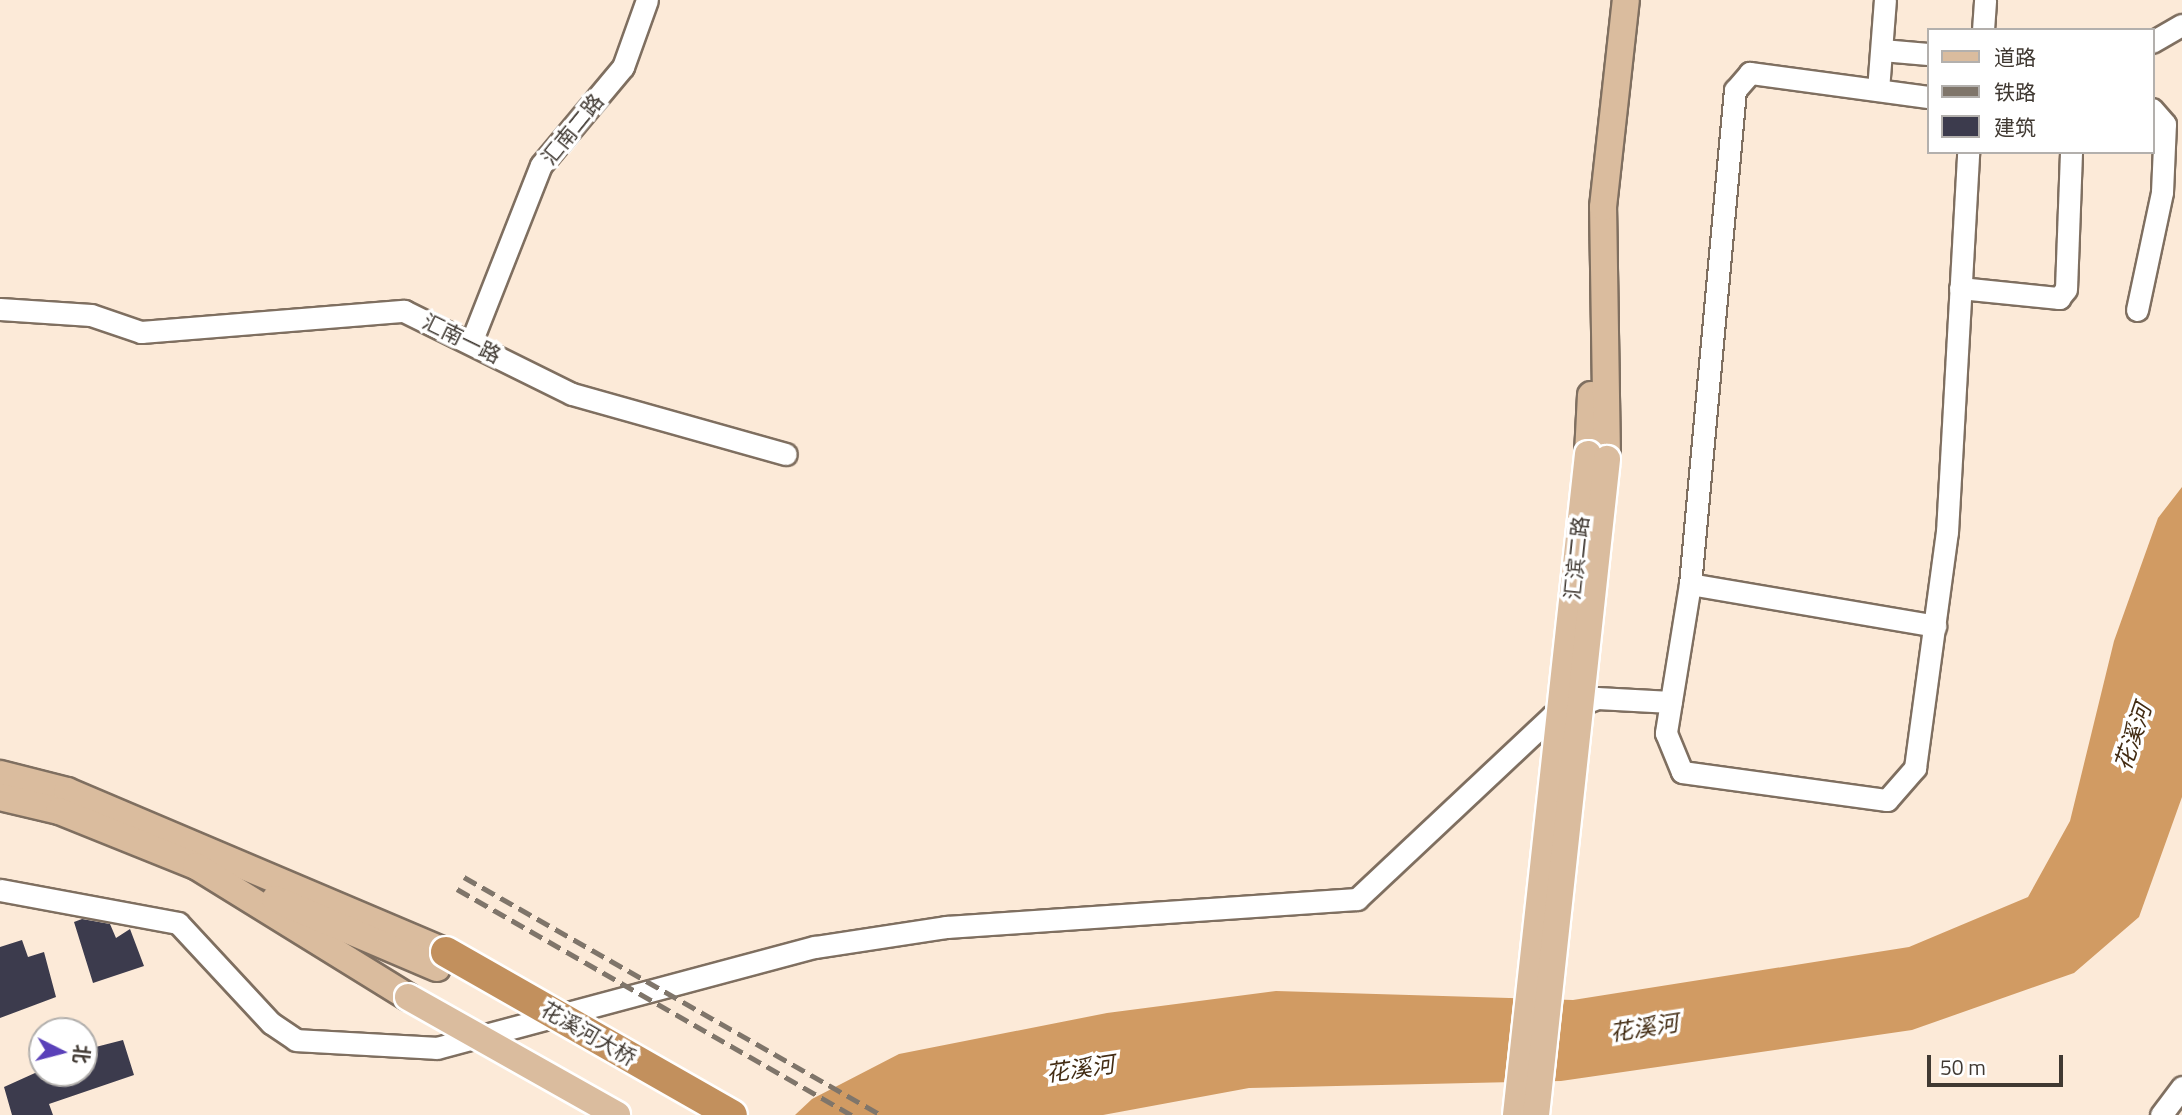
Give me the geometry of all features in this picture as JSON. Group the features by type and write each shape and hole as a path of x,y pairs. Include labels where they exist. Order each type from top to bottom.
{"highway":[{"name":"花溪河大桥","path":"442,960 693,1115"},
{"name":"花溪河大桥","path":"442,960 732,1115"}],"main road":[{"name":"汇滨二路","path":"1536,1115 1597,457 1592,387 1594,209 1611,0"},
{"name":"汇滨二路","path":"1594,209 1626,0"},
{"name":"汇滨二路","path":"1516,1115 1597,457"},
{"path":"0,774 67,791 442,960"},
{"path":"0,797 59,811 442,960"},
{"path":"196,866 408,997 617,1115"}],"street":[{"name":"汇南二路","path":"472,340 541,165 623,67 647,0"},
{"path":"1878,90 1885,0"},
{"path":"1983,28 1985,0"},
{"path":"2154,41 2182,25"},
{"path":"1882,50 1926,54"},
{"path":"1926,97 1750,74 1735,90 1690,583 1666,733 1682,772 1888,800 1915,768 1947,532 1968,154"},
{"path":"2137,310 2162,192 2165,124 2154,111"},
{"path":"1960,288 2059,298 2066,289 2071,154"},
{"name":"汇南一路","path":"0,309 90,315 141,332 404,311 472,340 572,394 786,454"},
{"path":"1690,583 1935,626"},
{"path":"0,890 178,923 271,1023 296,1040 437,1048 815,947 946,926 1357,899 1552,716 1597,698 1671,702"},
{"path":"2161,1115 2182,1087"}],"shaded area":[{"path":"2182,487 2182,797 2139,917 2074,973 1912,1030 1561,1081 1249,1088 1103,1115 795,1115 812,1099 899,1054 1107,1013 1276,991 1573,1000 1909,947 2028,897 2070,821 2114,641 2158,518"}],"building":[{"path":"82,919 110,924 116,938 130,929 144,966 93,983 74,922"},
{"path":"22,940 28,957 44,952 56,997 0,1018 0,947"},
{"path":"123,1040 134,1075 49,1104 53,1115 12,1115 4,1087 28,1076 28,1087 98,1087 98,1046"}],"railway":[{"path":"464,877 881,1115"},
{"path":"457,889 852,1115"}],"water label":[{"name":"花溪河","path":"2133,737"},
{"name":"花溪河","path":"1644,1028"},
{"name":"花溪河","path":"1080,1069"}]}
